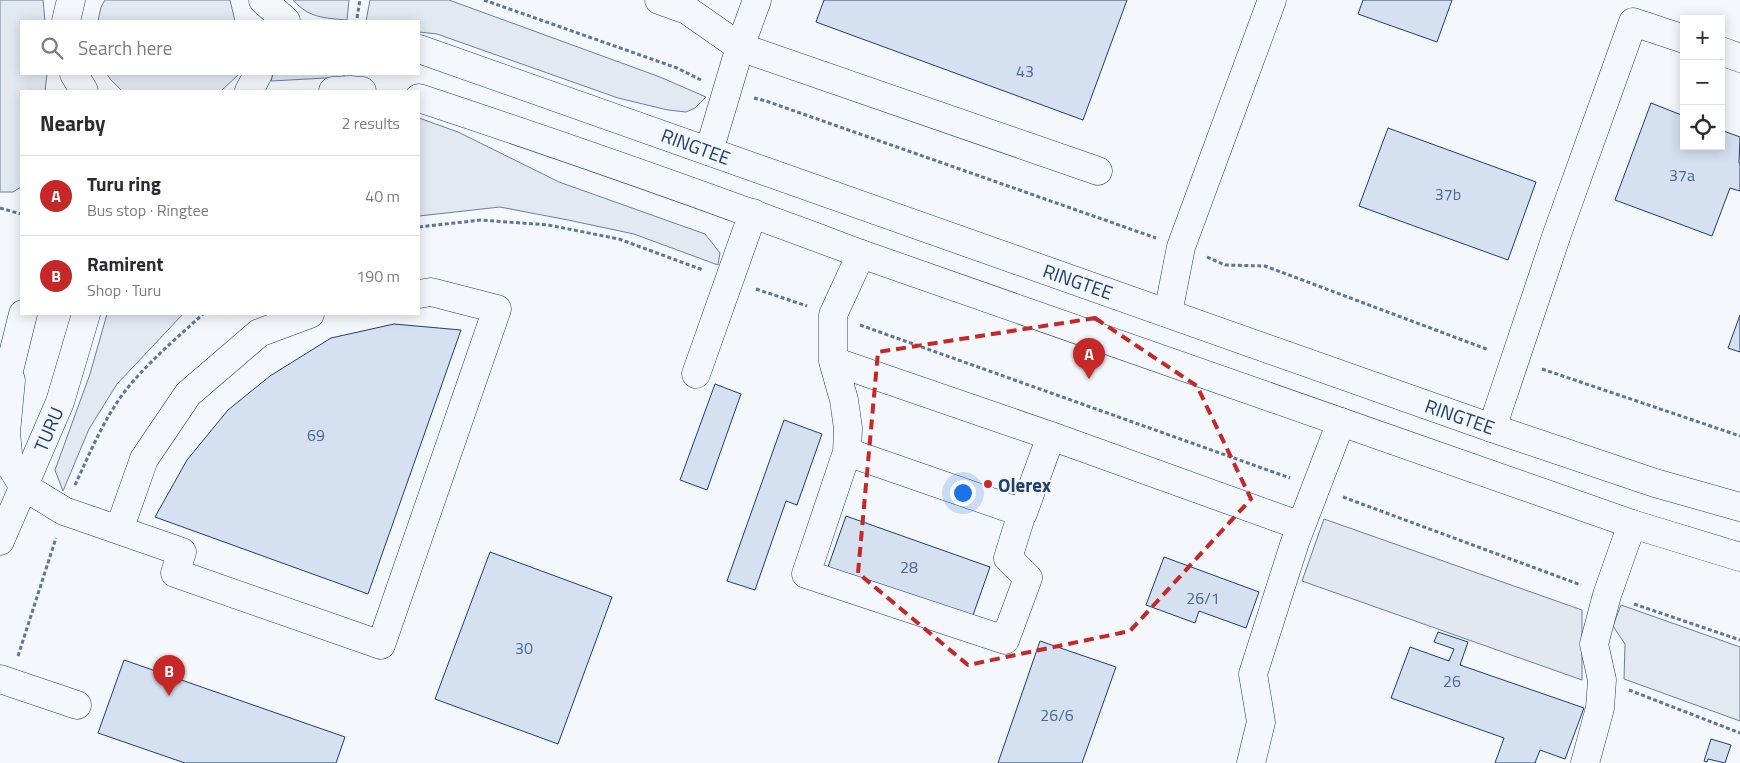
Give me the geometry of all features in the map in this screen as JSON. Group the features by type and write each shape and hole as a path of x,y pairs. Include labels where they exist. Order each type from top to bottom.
{"main road":[{"path":"66,20 71,0"},
{"path":"262,0 266,20"},
{"path":"262,0 285,20"},
{"path":"659,0 689,5 740,47 1098,171"},
{"path":"710,151 740,47 757,0"},
{"path":"1168,313 1181,247 1272,0"},
{"path":"1492,428 1557,234 1633,22 1680,38"},
{"name":"RINGTEE","path":"420,48 1492,428 1655,483 1740,507"},
{"path":"1725,52 1740,58"},
{"path":"65,90 67,75"},
{"path":"75,75 83,90"},
{"path":"250,90 257,75"},
{"path":"420,98 753,213 861,254 1632,524 1740,557"},
{"path":"696,374 753,213"},
{"path":"861,254 833,315 833,361 844,400 848,428 847,452 806,574 1005,640 1028,578 1008,558 1022,513 1051,436"},
{"path":"14,354 6,433 10,463 24,486 64,512 182,552 175,573 381,645 497,309 431,292 420,294"},
{"path":"0,407 23,315"},
{"name":"TURU","path":"0,542 60,402 86,315"},
{"path":"119,530 144,460 188,394 258,333 307,315"},
{"path":"833,361 1051,436 1301,526"},
{"path":"1251,763 1260,722 1253,674 1301,526 1341,422"},
{"path":"847,452 1022,513"},
{"path":"1584,763 1600,708 1602,680 1594,644 1607,595 1632,524"},
{"path":"0,679 77,705"}],"path":[{"path":"357,18 360,0"},
{"path":"484,0 677,68 726,93 766,101 1225,264 1266,266 1515,360 1740,436"},
{"path":"0,208 20,214"},
{"path":"420,227 481,220 548,225 618,239 1315,487 1607,595 1740,640"},
{"path":"1602,680 1740,733"}],"highlighted area":[{"path":"1095,318 1197,386 1251,499 1130,631 968,665 858,573 878,352"}],"shaded area":[{"path":"0,0 43,0 45,20 20,20 20,75 47,75 45,90 20,90 20,188 13,192 0,192"},
{"path":"105,0 230,0 235,20 98,20 101,7"},
{"path":"293,0 349,0 347,20 324,18 311,14"},
{"path":"370,0 449,0 660,77 706,97 695,108 686,112 668,110 618,98 437,34 420,32 420,20 366,20"},
{"path":"108,75 238,75 222,90 121,90"},
{"path":"273,75 344,75 344,77 271,81"},
{"path":"420,118 458,132 559,182 705,234 720,253 718,265 634,234 500,207 420,216"},
{"path":"107,315 182,315 117,384 89,429 63,491 55,470 90,374"},
{"path":"1324,519 1582,610 1582,680 1302,581"},
{"path":"1621,605 1740,647 1740,721 1624,679 1625,644 1613,626"}],"building":[{"path":"824,0 1127,0 1083,120 816,22"},
{"path":"1363,0 1452,0 1437,42 1358,14"},
{"path":"1651,103 1680,114 1680,150 1725,150 1725,131 1740,137 1740,191 1730,188 1712,236 1615,200"},
{"path":"1388,128 1536,182 1508,260 1359,206"},
{"path":"1740,315 1740,352 1728,348"},
{"path":"394,324 461,330 368,594 155,517 187,460 228,410 270,376 331,338"},
{"path":"715,384 741,394 707,490 680,480"},
{"path":"784,420 822,434 797,505 786,501 755,590 727,581"},
{"path":"846,516 990,567 972,618 828,567"},
{"path":"490,552 612,597 558,744 435,699"},
{"path":"1164,557 1259,592 1246,628 1199,611 1195,623 1146,605"},
{"path":"1438,632 1468,642 1460,665 1584,708 1565,759 1540,750 1535,763 1495,763 1504,738 1391,698 1410,647 1449,661 1454,649 1434,642"},
{"path":"1040,641 1116,667 1082,763 998,763"},
{"path":"124,660 345,737 336,763 185,763 98,733"},
{"path":"1711,739 1731,745 1725,763 1708,759 1707,762 1704,761"}],"place":[{"name":"Turu ring","path":"1089,379"},
{"name":"Olerex","path":"988,484"},
{"name":"Ramirent","path":"169,696"}]}
